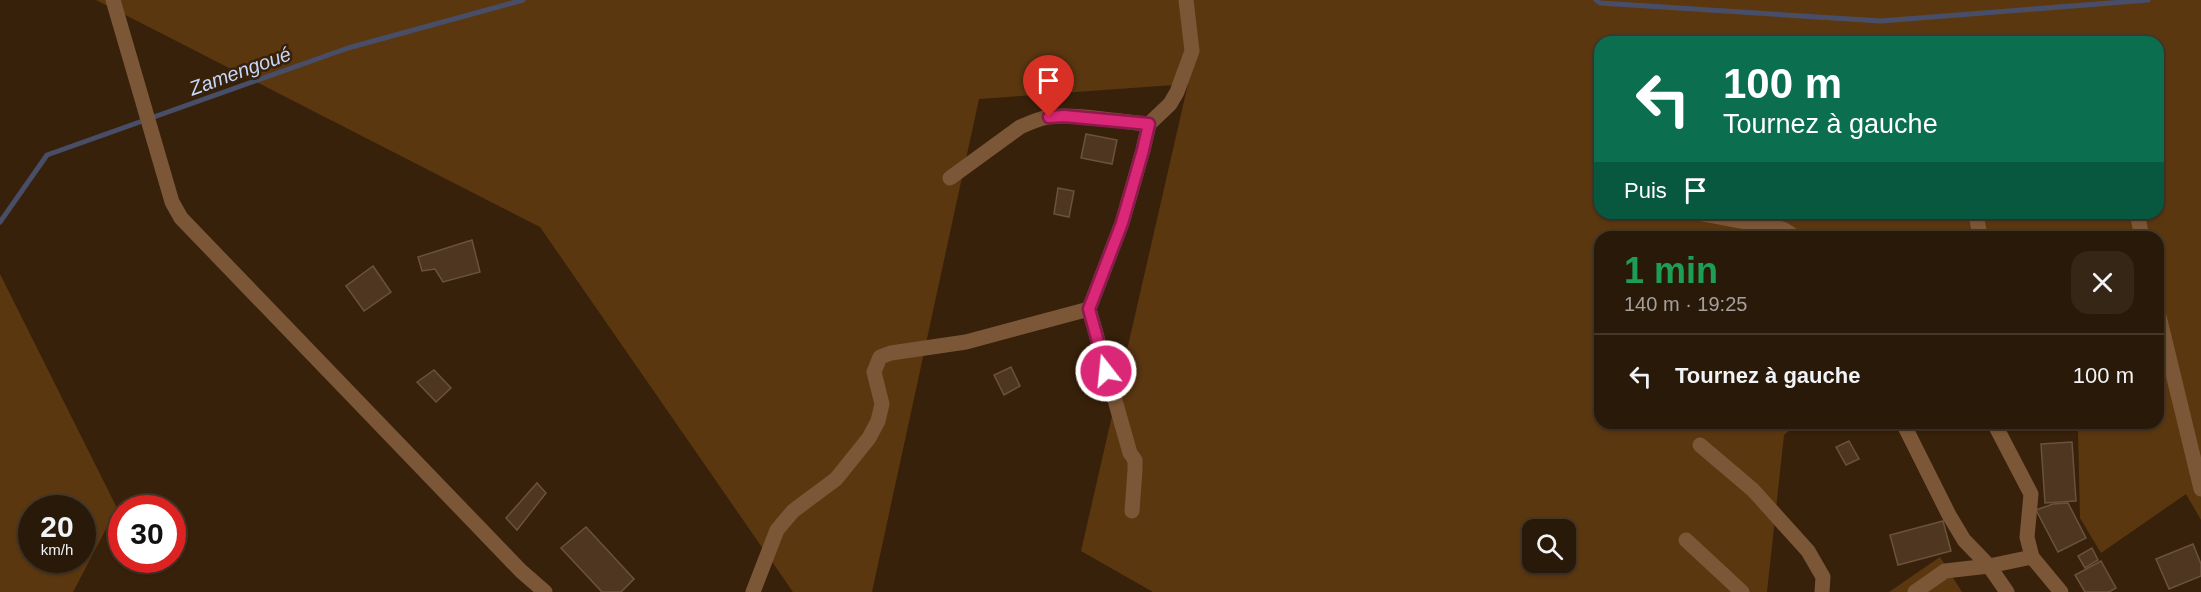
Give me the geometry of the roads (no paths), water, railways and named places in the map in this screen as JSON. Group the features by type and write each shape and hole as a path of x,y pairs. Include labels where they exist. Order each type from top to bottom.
{"street":[{"path":"113,0 172,202 181,218 521,571 545,592"},
{"path":"1132,511 1135,460 1130,453 1089,309 1122,223 1149,124 1170,104 1177,92 1192,51 1186,0"},
{"path":"950,178 1020,127 1034,121 1064,116 1149,124"},
{"path":"1729,219 1786,231"},
{"path":"753,592 781,524 793,511 836,479 869,438 878,421 882,404 874,372 880,357 891,353 966,342 1089,309"},
{"path":"2164,337 2201,489"},
{"path":"1911,429 1949,514 1964,540 1989,566 2007,592"},
{"path":"1997,429 2031,494 2027,537 2032,557 2061,592"},
{"path":"1701,445 1753,490 1808,551 1823,577 1822,592"},
{"path":"1686,540 1742,592"},
{"path":"1915,592 1945,571 1989,566 2032,557"}],"waterway":[{"name":"Zamengoué","path":"0,222 47,155 348,48 523,0"},
{"name":"Zamengoué","path":"1596,0 1600,3 1881,21 2148,0"}]}
